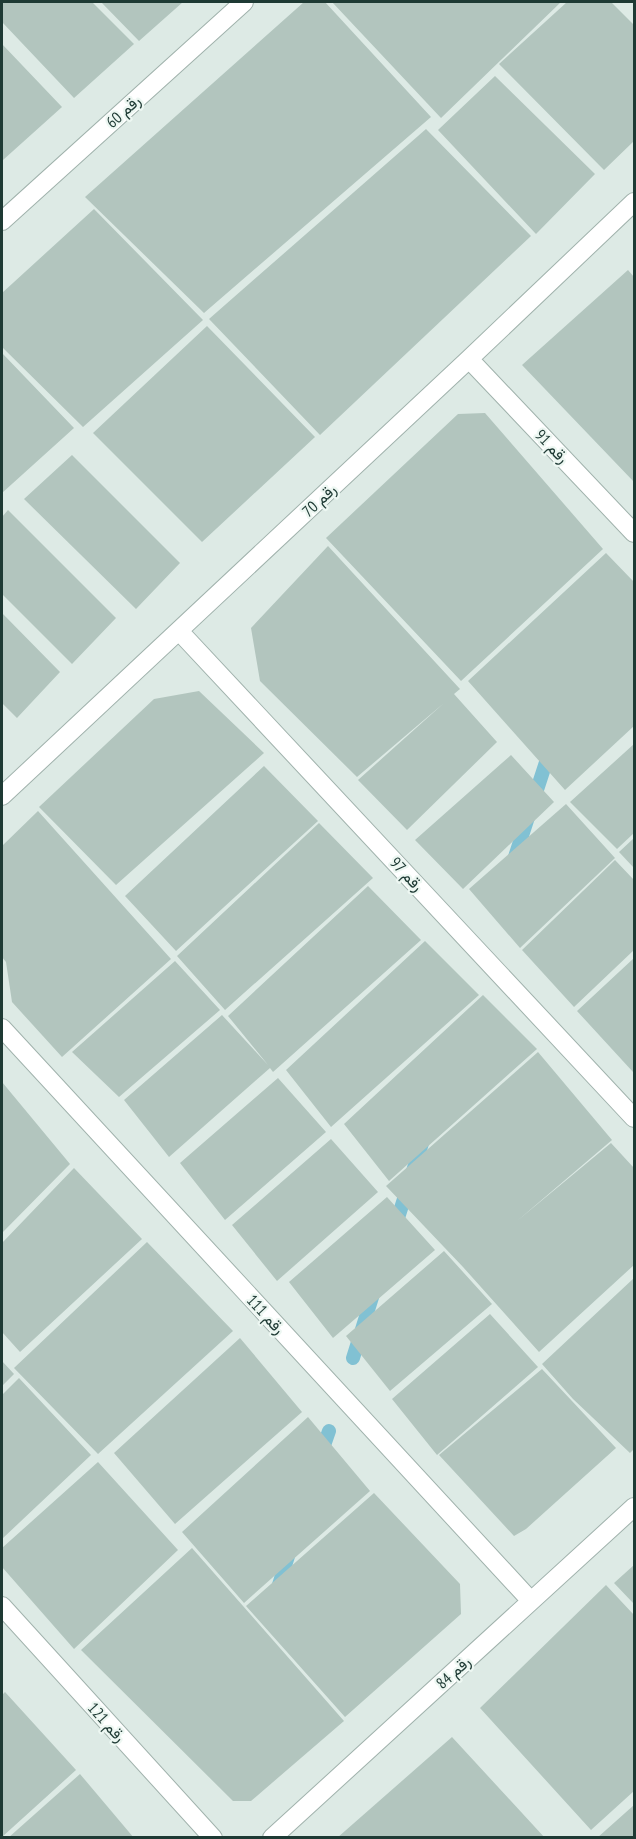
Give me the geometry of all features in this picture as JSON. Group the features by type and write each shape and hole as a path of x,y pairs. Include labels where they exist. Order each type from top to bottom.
{"street":[{"name":"رقم 60","path":"2,221 244,2"},
{"name":"رقم 70","path":"2,796 470,359 634,202"},
{"name":"رقم 91","path":"470,359 634,533"},
{"name":"رقم 97","path":"179,631 634,1118"},
{"name":"رقم 111","path":"2,1028 531,1601"},
{"name":"رقم 84","path":"272,1838 634,1506"},
{"name":"رقم 121","path":"2,1606 213,1838"}],"building":[{"path":"2,2 92,2 134,44 74,98 2,22"},
{"path":"101,2 183,2 139,41"},
{"path":"304,2 325,2 431,117 204,313 85,197"},
{"path":"332,2 561,2 441,118"},
{"path":"567,2 611,2 634,25 634,141 604,170 499,64"},
{"path":"2,44 62,107 3,160 2,159"},
{"path":"495,76 595,174 536,234 438,130"},
{"path":"426,129 531,236 320,435 209,319"},
{"path":"94,209 203,320 83,427 2,347 2,293"},
{"path":"628,270 634,277 634,482 522,365"},
{"path":"207,326 315,437 202,542 93,433"},
{"path":"2,353 74,428 2,493"},
{"path":"485,413 603,549 461,681 326,538 458,414"},
{"path":"72,455 180,563 136,609 24,499"},
{"path":"8,510 116,618 72,664 2,594 2,517"},
{"path":"328,546 460,689 454,694 497,742 407,830 358,780 444,703 357,777 260,681 251,628"},
{"path":"606,553 634,582 634,726 565,790 468,681"},
{"path":"2,613 60,672 17,718 2,703"},
{"path":"199,691 264,753 116,885 39,807 154,699"},
{"path":"634,744 634,833 617,849 570,802"},
{"path":"511,755 554,802 463,889 415,840"},
{"path":"264,766 318,821 176,951 125,896"},
{"path":"566,804 615,858 520,948 469,889"},
{"path":"38,811 171,959 62,1057 12,1002 6,962 2,957 2,846"},
{"path":"319,823 373,878 225,1010 177,956"},
{"path":"634,838 634,868 619,852"},
{"path":"615,860 634,880 634,950 574,1007 522,950"},
{"path":"368,886 421,940 273,1072 270,1068 169,1157 124,1100 222,1015 268,1065 228,1016"},
{"path":"425,941 479,995 331,1127 286,1070"},
{"path":"634,958 634,1070 633,1072 577,1011"},
{"path":"175,961 220,1010 119,1097 72,1052"},
{"path":"483,995 537,1049 389,1181 344,1124"},
{"path":"538,1052 612,1140 517,1221 611,1143 634,1168 634,1265 539,1352 386,1186"},
{"path":"278,1078 326,1132 225,1220 180,1163"},
{"path":"2,1082 70,1164 2,1233"},
{"path":"331,1139 378,1192 277,1281 232,1225"},
{"path":"74,1168 142,1239 20,1352 2,1332 2,1243"},
{"path":"387,1197 435,1250 333,1338 289,1282"},
{"path":"147,1242 233,1331 98,1454 14,1368"},
{"path":"444,1251 492,1304 390,1391 346,1336"},
{"path":"634,1278 634,1449 630,1453 573,1399 542,1364"},
{"path":"490,1314 538,1367 437,1455 392,1399"},
{"path":"240,1338 302,1412 175,1524 114,1453"},
{"path":"2,1361 14,1374 2,1386"},
{"path":"542,1369 616,1448 526,1529 514,1536 439,1455"},
{"path":"19,1378 91,1455 2,1539 2,1395"},
{"path":"308,1417 370,1491 244,1603 182,1532"},
{"path":"98,1462 178,1550 74,1649 2,1567 2,1548"},
{"path":"374,1493 460,1584 461,1614 345,1717 246,1606"},
{"path":"192,1548 344,1721 251,1801 233,1801 81,1650"},
{"path":"634,1565 634,1604 614,1583"},
{"path":"606,1585 634,1615 634,1791 591,1830 480,1708"},
{"path":"5,1692 76,1770 2,1837 2,1695"},
{"path":"452,1737 545,1838 337,1838"},
{"path":"80,1774 134,1838 8,1838"},
{"path":"634,1805 634,1838 597,1838"}],"waterway":[{"path":"514,860 550,750"},
{"path":"395,1227 424,1137"},
{"path":"353,1358 374,1291"},
{"path":"321,1454 329,1431"},
{"path":"277,1591 290,1550"}]}
